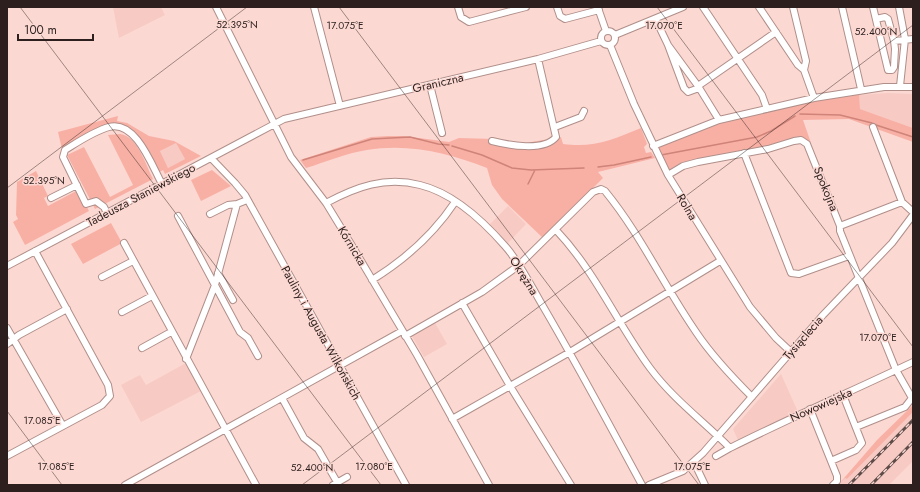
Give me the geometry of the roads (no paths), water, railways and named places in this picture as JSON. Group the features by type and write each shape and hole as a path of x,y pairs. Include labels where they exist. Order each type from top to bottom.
{"street":[{"name":"Kórnicka","path":"216,7 294,161 326,204 404,333 489,485"},
{"path":"314,7 340,106"},
{"path":"458,7 462,19 469,22 526,7"},
{"path":"557,7 560,16 565,19 598,9 606,31"},
{"path":"615,36 656,20 683,7"},
{"path":"703,7 762,95 767,109"},
{"path":"759,7 804,70 814,98"},
{"path":"793,7 806,61 804,70"},
{"path":"842,7 861,89"},
{"path":"873,7 888,69 891,70 894,67 895,48 888,18 885,17 876,19"},
{"path":"899,7 905,40 900,86"},
{"path":"656,20 668,45 685,90 691,92 776,32"},
{"path":"606,31 612,32 615,36"},
{"path":"606,31 602,34 601,41 605,44 610,44 615,40 615,36"},
{"path":"894,41 913,39"},
{"name":"Graniczna","path":"275,124 284,119 538,59 601,41"},
{"name":"Rolna","path":"610,44 653,146 668,175 720,261 758,317 776,338 791,352"},
{"path":"668,45 699,87 719,120"},
{"path":"492,141 524,147 545,143 555,139 555,127 538,59"},
{"path":"430,85 442,133"},
{"path":"653,146 719,120 814,98 861,89 900,86 913,87"},
{"path":"555,127 581,117 584,112"},
{"name":"Tadeusza Staniewskiego","path":"7,266 275,124"},
{"path":"107,213 104,207 96,201 86,204 63,157 65,150 101,130 114,126 124,128 137,138 162,184"},
{"path":"873,127 902,202 913,212"},
{"name":"Spokojna","path":"668,175 689,164 768,149 794,140 804,142 809,147 840,226 840,231 858,278 896,370 911,395 910,402 904,408 856,427"},
{"path":"744,153 789,270 794,274 799,274 849,256"},
{"name":"Pauliny i Augusta Wilkońskich","path":"211,158 236,183 248,200 406,485"},
{"name":"Okrężna","path":"326,204 360,186 396,181 428,187 455,202 496,237 508,250 570,352 642,485"},
{"path":"51,198 76,185"},
{"path":"125,485 340,366 482,292 518,266 593,192 599,189 605,191 626,218 670,291 706,346 729,373 752,396"},
{"path":"210,214 228,205 237,204 248,200"},
{"path":"372,280 412,252 432,233 455,202"},
{"path":"840,226 902,202"},
{"path":"186,359 215,285 237,204"},
{"name":"Tysiąclecia","path":"694,462 718,437 791,352 892,243 913,215"},
{"path":"178,216 240,332 248,338 258,356"},
{"path":"556,230 581,257 640,354 660,381 684,407 730,448"},
{"path":"124,243 256,485"},
{"path":"8,454 105,403 111,393 35,251"},
{"path":"102,277 133,261"},
{"path":"452,419 570,352 720,261"},
{"path":"218,273 233,300"},
{"path":"122,312 152,296"},
{"path":"462,303 510,386 571,485"},
{"path":"7,344 13,339 67,309"},
{"path":"7,328 63,426"},
{"path":"142,348 172,332"},
{"name":"Nowowiejska","path":"716,456 810,409 913,362"},
{"path":"831,461 860,448 861,441 843,395"},
{"path":"282,398 304,438 318,448 335,484 347,477"},
{"path":"810,409 837,476 837,481 833,485"},
{"path":"649,485 678,474 694,462 705,485"}],"waterway":[{"path":"800,114 840,115 872,123"},
{"path":"661,155 757,137 771,131 795,116"},
{"path":"876,125 913,137"},
{"path":"303,160 372,139 410,137 438,144 449,145"},
{"path":"452,146 482,155 512,168 531,170 584,168"},
{"path":"598,167 651,157"},
{"path":"528,184 535,170"}],"railway":[{"path":"849,485 913,420"},
{"path":"871,485 913,442"}]}
